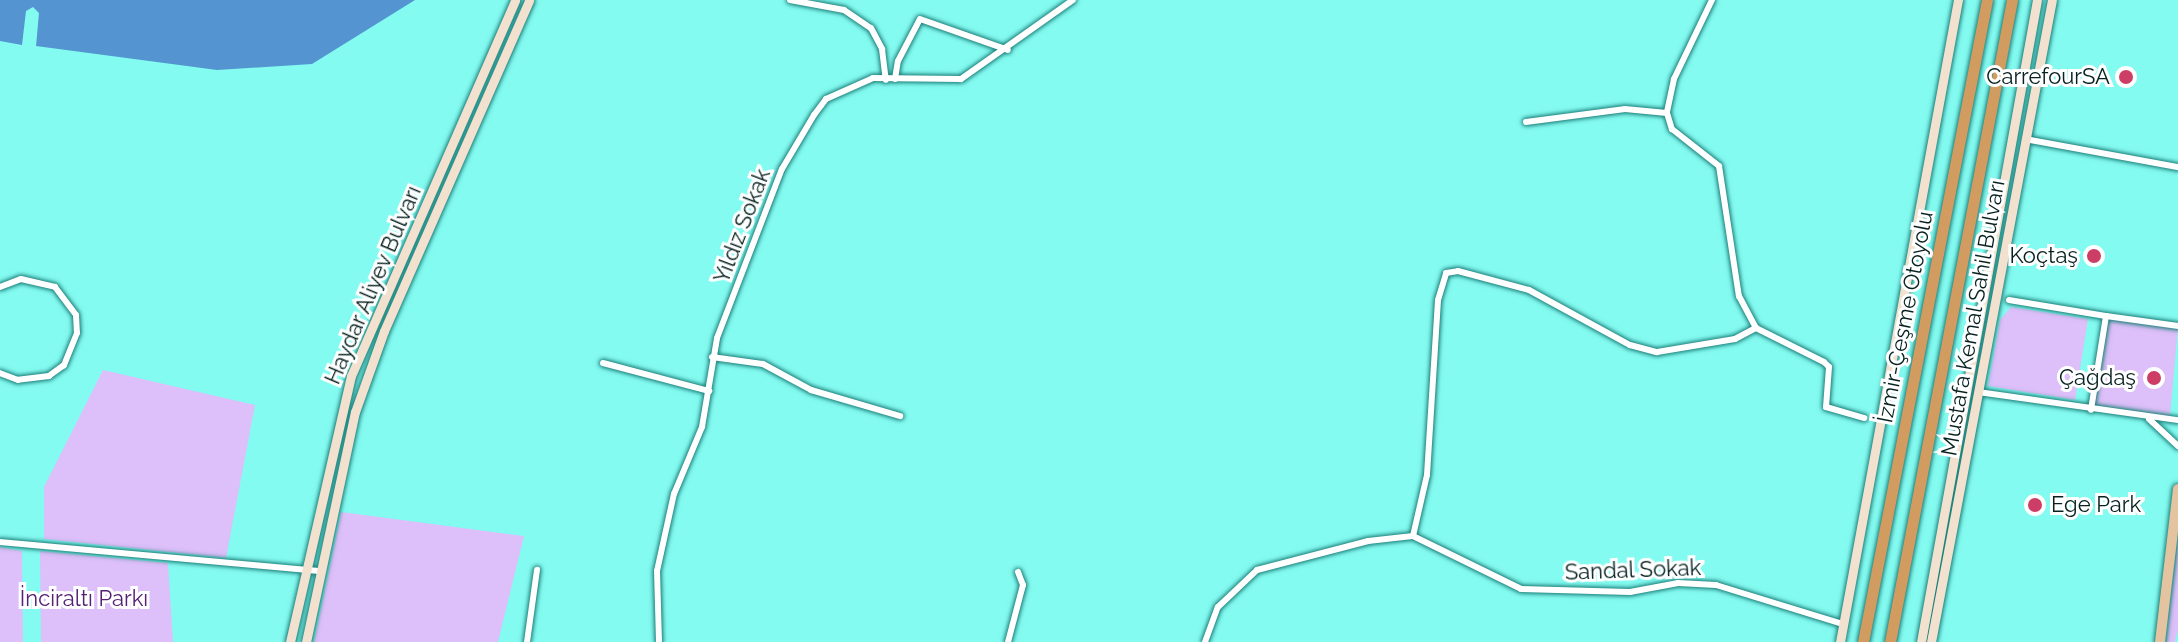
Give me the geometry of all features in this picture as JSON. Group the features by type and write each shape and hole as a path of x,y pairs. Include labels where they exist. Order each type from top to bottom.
{"highway":[{"name":"İzmir-Çeşme Otoyolu","path":"1863,642 1987,0"},
{"name":"İzmir-Çeşme Otoyolu","path":"1890,642 2012,0"}],"main road":[{"name":"Haydar Aliyev Bulvarı","path":"290,642 304,569 351,376 515,0"},
{"name":"Haydar Aliyev Bulvarı","path":"306,642 355,412 384,331 529,0"},
{"path":"1840,642 1958,0"},
{"name":"Mustafa Kemal Sahil Bulvarı","path":"1921,642 2037,0"},
{"name":"Mustafa Kemal Sahil Bulvarı","path":"1931,642 2022,138 2052,0"},
{"path":"2160,642 2178,489"}],"street":[{"path":"790,0 844,10 871,28 882,49 886,80"},
{"name":"Yıldız Sokak","path":"659,642 657,571 674,494 702,427 712,357 765,208 814,115 826,99 848,86 895,79 961,79 1008,50 1073,0"},
{"path":"1712,0 1674,79 1667,113 1672,129 1719,166 1739,296 1756,328 1824,362 1829,367 1826,407 1864,418"},
{"path":"895,79 898,61 920,19 1008,50"},
{"path":"1526,122 1625,109 1667,113"},
{"path":"2022,138 2178,167"},
{"path":"1205,642 1218,607 1257,570 1368,541 1413,536 1427,475 1438,300 1446,273 1458,271 1529,290 1630,345 1657,352 1735,339 1756,328"},
{"path":"0,287 21,279 55,287 76,315 77,333 64,365 49,376 18,380 0,373"},
{"path":"2009,300 2178,326"},
{"path":"2091,410 2106,316"},
{"path":"712,357 763,364 811,390 900,416"},
{"path":"603,363 709,391"},
{"path":"1978,392 2149,419 2178,420"},
{"path":"2149,419 2178,446"},
{"name":"Sandal Sokak","path":"1413,536 1521,589 1630,592 1678,583 1716,585 1843,624"},
{"path":"0,542 319,571"},
{"path":"527,642 537,570"},
{"path":"1008,642 1023,585 1018,572"}],"green space":[{"path":"2011,307 2088,319 2075,400 1988,386 2000,320"},
{"path":"2108,319 2178,328 2170,416 2094,405"},
{"path":"103,370 255,405 226,558 44,539 44,487"},
{"path":"341,512 524,536 498,642 314,642"},
{"path":"2178,536 2178,630 2175,642 2166,642"},
{"name":"İnciraltı Parkı","path":"0,547 22,551 23,642 0,642"},
{"name":"İnciraltı Parkı","path":"40,551 168,563 173,642 41,642"}],"water":[{"path":"0,0 415,0 312,64 217,70 36,46 39,13 33,7 26,11 22,45 0,41"}],"place":[{"name":"CarrefourSA","path":"2126,77"},
{"name":"Koçtaş","path":"2094,256"},
{"name":"Çağdaş","path":"2154,378"},
{"name":"Ege Park","path":"2035,505"}]}
